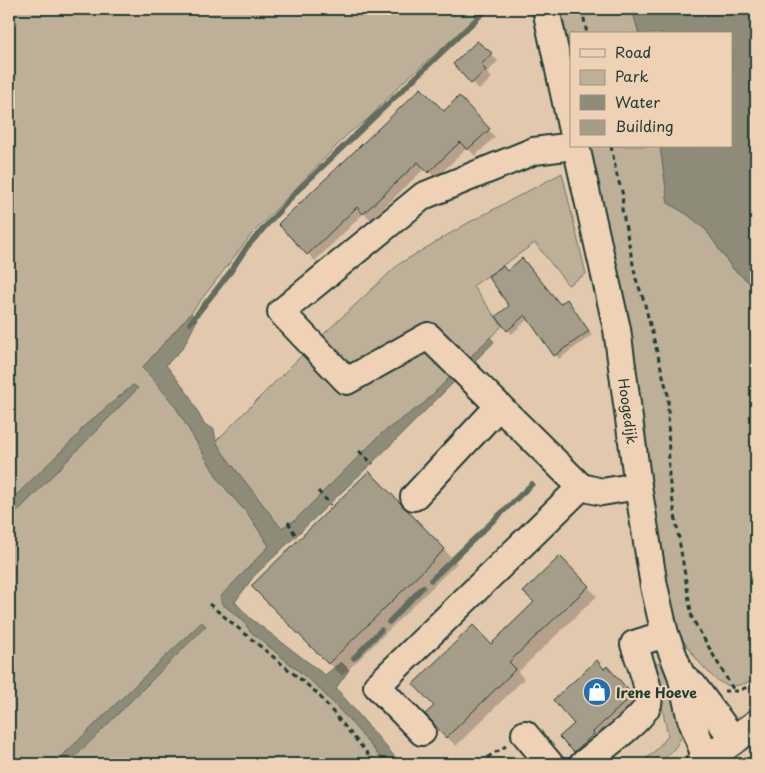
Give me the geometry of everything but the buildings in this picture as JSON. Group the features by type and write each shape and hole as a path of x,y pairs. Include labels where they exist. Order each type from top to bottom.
{"main road":[{"path":"705,763 756,724"}],"street":[{"path":"546,9 570,121"},
{"path":"570,147 534,151 423,196 281,312 347,381 428,336 581,487 602,492 638,486"},
{"name":"Hoogedijk","path":"575,148 616,330 654,586 665,634 681,675 690,716 705,763"},
{"path":"414,497 499,406"},
{"path":"422,732 377,686 581,487"},
{"path":"583,764 641,715 648,703 648,690 634,644 665,634"},
{"name":"Hoogedijk","path":"681,675 693,686 734,740"},
{"path":"524,734 550,764"}],"path":[{"path":"582,9 587,32"},
{"path":"611,148 623,194 622,209 636,279 644,302 668,395 669,478 692,618 734,691 744,689 756,683"},
{"path":"359,450 373,464"},
{"path":"318,491 331,505"},
{"path":"288,522 297,538"},
{"path":"210,604 317,693 372,759 374,764"},
{"path":"481,764 488,757 524,734"}],"green space":[{"path":"9,9 488,9 402,83 368,119 349,133 251,235 191,313 142,368 175,406 220,482 250,517 269,546 221,597 222,604 242,619 250,631 317,686 351,722 386,764 68,764 206,625 152,669 54,764 9,764 9,520 138,388 133,385 82,428 79,434 9,502"},
{"path":"554,9 632,9 638,32 570,32 570,85"},
{"path":"584,148 660,148 668,203 688,215 706,230 732,268 756,288 756,678 734,686 719,682 690,650 675,626"},
{"path":"562,173 586,274 568,285 535,243 473,286 502,326 423,404 382,433 294,521 281,528 223,453 216,441 310,347 399,264 466,224"},
{"path":"664,662 683,732 673,750 658,764 639,764 652,754 668,736 653,664"}],"water":[{"path":"632,9 756,9 756,288 732,268 706,230 688,215 668,203 660,148 732,148 732,32 638,32"},
{"path":"191,313 197,320 183,348 166,365 189,395 204,424 214,429 216,441 223,453 281,528 294,521 382,433 423,404 490,337 494,342 397,439 254,576 235,602 250,618 325,675 341,662 349,670 336,688 401,764 386,764 351,722 317,686 250,631 242,619 222,604 220,597 269,546 251,518 220,482 175,406 142,368"},
{"path":"133,385 138,388 9,520 9,502 79,434 82,428"},
{"path":"202,622 206,626 68,764 54,764 152,669"}],"waterway":[{"path":"190,323 231,271 247,247 298,190 487,9"},
{"path":"431,580 532,484"},
{"path":"389,622 423,587"},
{"path":"354,658 381,630"}],"place":[{"name":"Irene Hoeve","path":"597,692"}]}
